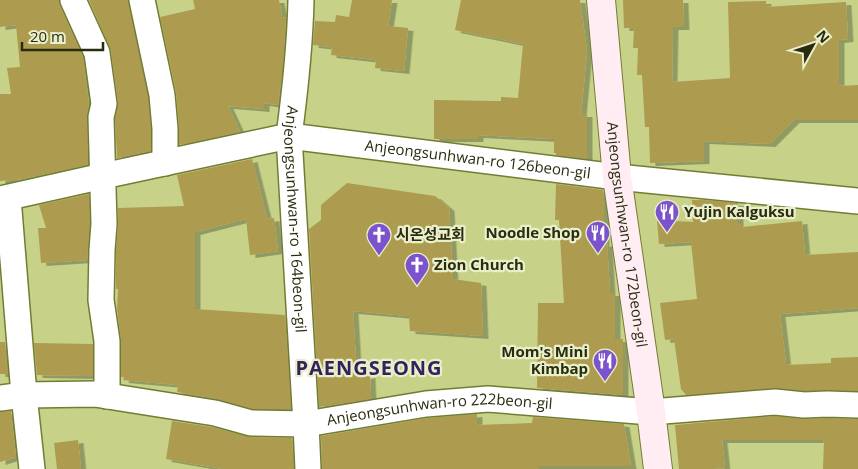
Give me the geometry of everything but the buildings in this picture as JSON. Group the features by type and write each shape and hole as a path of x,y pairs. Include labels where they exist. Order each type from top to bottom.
{"street":[{"path":"73,0 98,53 104,104 101,117 104,224 101,300 107,341 107,396"},
{"path":"142,0 162,95 166,129 165,163"},
{"name":"Anjeongsunhwan-ro 164beon-gil","path":"301,0 295,90 289,136 308,469"},
{"name":"Anjeongsunhwan-ro 172beon-gil","path":"600,0 617,177 658,469"},
{"name":"Anjeongsunhwan-ro 126beon-gil","path":"24,395 4,198 289,136 617,177 858,201"},
{"name":"Anjeongsunhwan-ro 222beon-gil","path":"0,398 24,395 96,394 215,413 251,423 306,424 426,404 488,399 651,412 775,402 804,405 858,405"},
{"path":"24,395 32,469"}],"place":[{"name":"Yujin Kalguksu","path":"667,233"},
{"name":"Noodle Shop","path":"598,254"},
{"name":"시온성교회","path":"379,256"},
{"name":"Zion Church","path":"417,286"},
{"name":"Mom's Mini Kimbap","path":"605,382"}],"district":[{"name":"PAENGSEONG","path":"369,368"}]}
